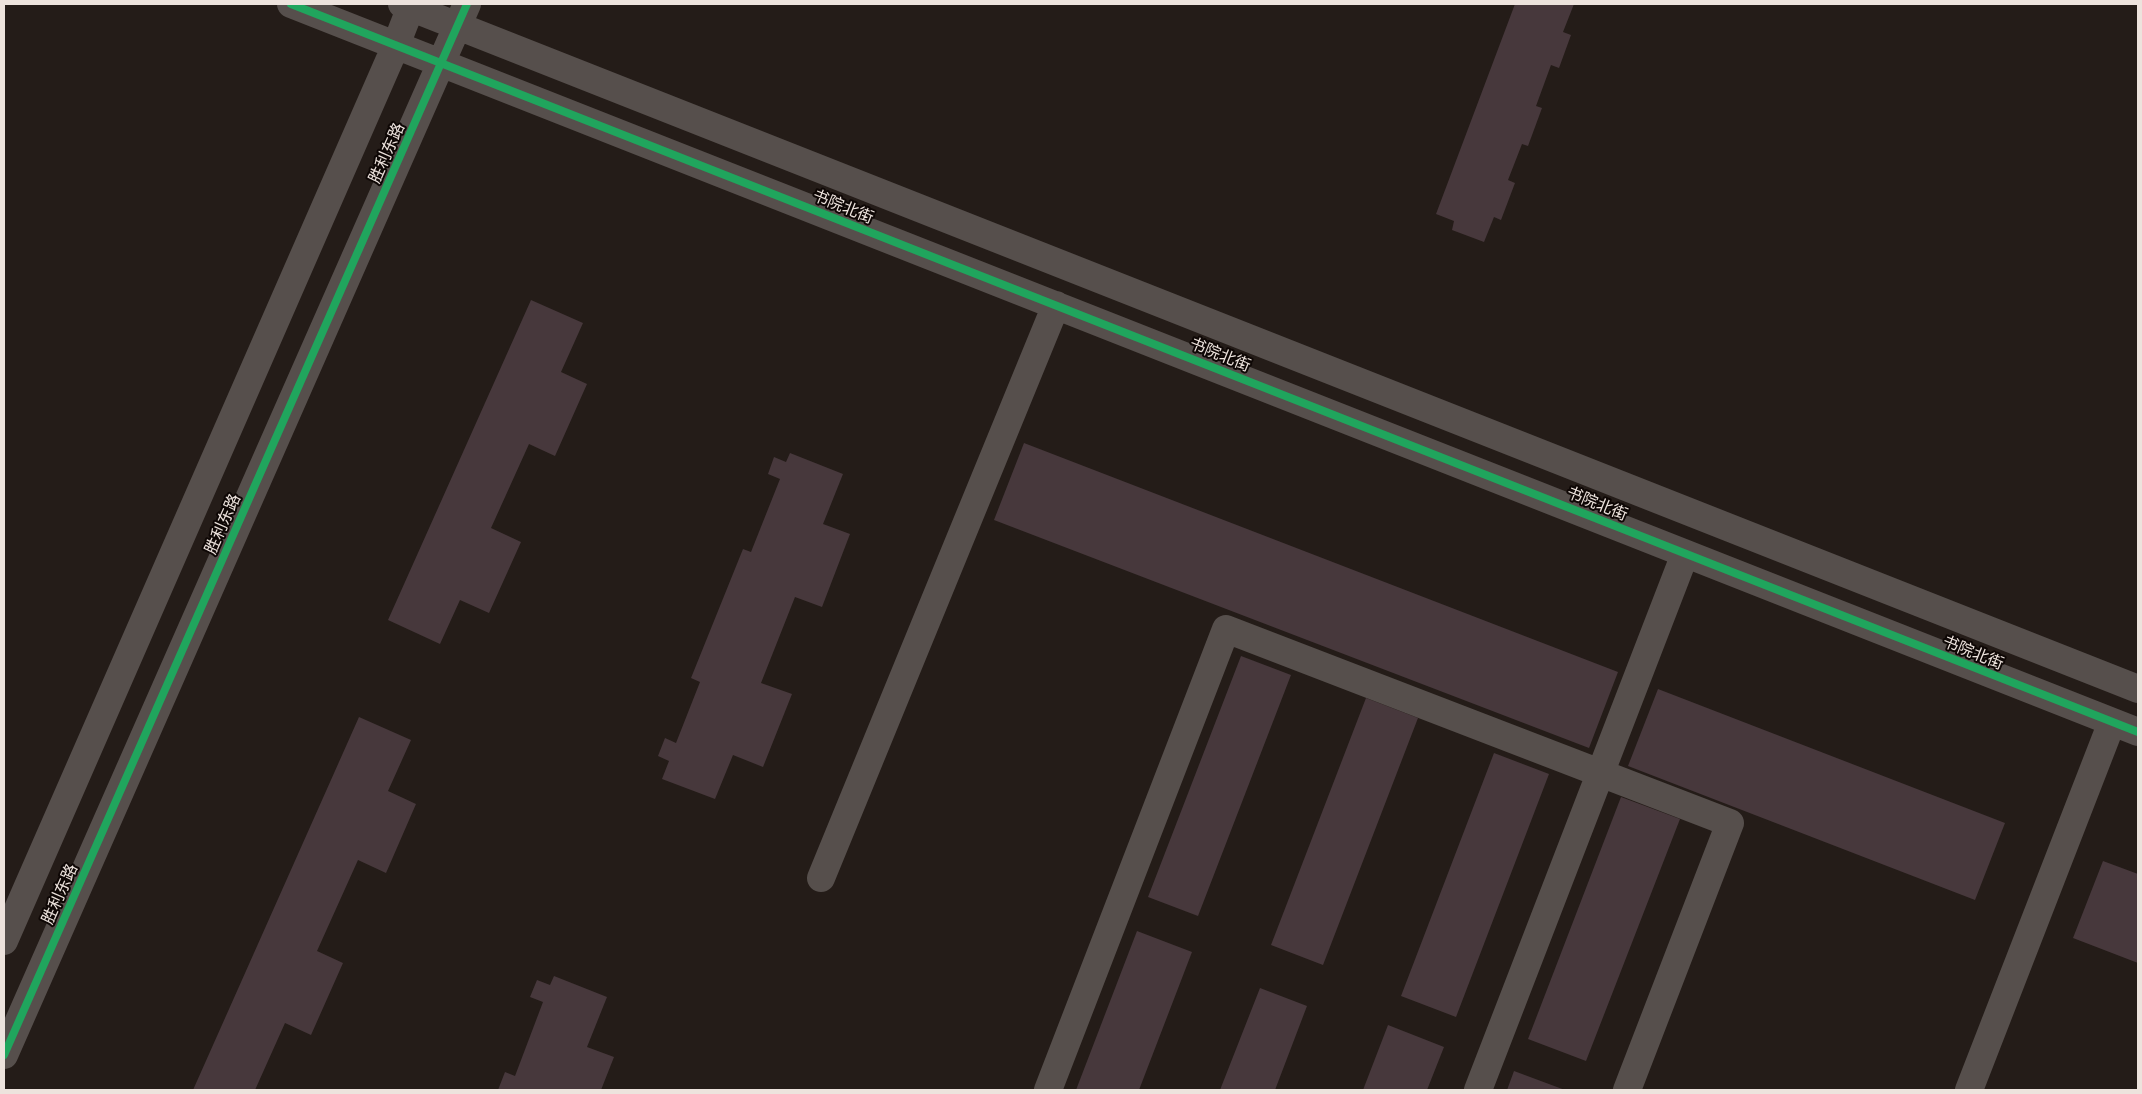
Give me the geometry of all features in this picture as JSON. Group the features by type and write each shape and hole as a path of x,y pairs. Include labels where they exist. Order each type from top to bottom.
{"street":[{"name":"书院北街","path":"292,4 2138,732"},
{"name":"书院北街","path":"408,5 463,15 2138,689"},
{"name":"胜利东路","path":"4,941 396,45 408,5"},
{"name":"胜利东路","path":"4,1054 463,15"},
{"path":"821,878 1056,305"},
{"path":"1478,1090 1685,554"},
{"path":"1048,1090 1226,629 1730,823 1627,1090"},
{"path":"1969,1090 2112,722"}],"building":[{"path":"1515,4 1574,4 1563,32 1571,35 1559,68 1551,65 1536,106 1542,108 1528,146 1522,144 1508,180 1515,183 1501,220 1494,217 1484,242 1452,230 1454,221 1436,214"},
{"path":"531,300 583,323 561,372 587,384 555,456 529,444 491,528 521,542 489,613 460,600 440,644 388,620"},
{"path":"1024,443 1618,672 1589,748 994,520"},
{"path":"790,453 843,474 823,524 850,534 822,607 795,597 761,683 792,694 763,767 733,755 715,799 662,779 669,761 658,756 665,738 676,743 700,682 691,678 743,549 751,552 780,479 768,474 774,457 786,462"},
{"path":"1241,656 1291,675 1198,916 1148,897"},
{"path":"1658,689 2005,823 1975,900 1628,766"},
{"path":"1366,698 1418,718 1323,965 1271,945"},
{"path":"359,717 411,740 388,791 416,804 386,873 358,860 317,951 343,963 311,1035 285,1023 255,1090 193,1090"},
{"path":"1494,753 1549,774 1456,1017 1401,996"},
{"path":"1621,797 1680,819 1586,1061 1528,1039"},
{"path":"2103,861 2138,874 2138,963 2073,938"},
{"path":"1137,931 1192,952 1139,1090 1076,1090"},
{"path":"554,976 607,997 587,1047 614,1057 601,1090 498,1090 505,1072 515,1076 543,1002 530,997 537,980 550,985"},
{"path":"1260,988 1307,1006 1275,1090 1220,1090"},
{"path":"1388,1025 1444,1047 1427,1090 1363,1090"},
{"path":"1514,1071 1565,1090 1507,1090"}],"cycle path":[{"path":"291,4 2138,732"},
{"path":"4,1055 467,4"}]}
